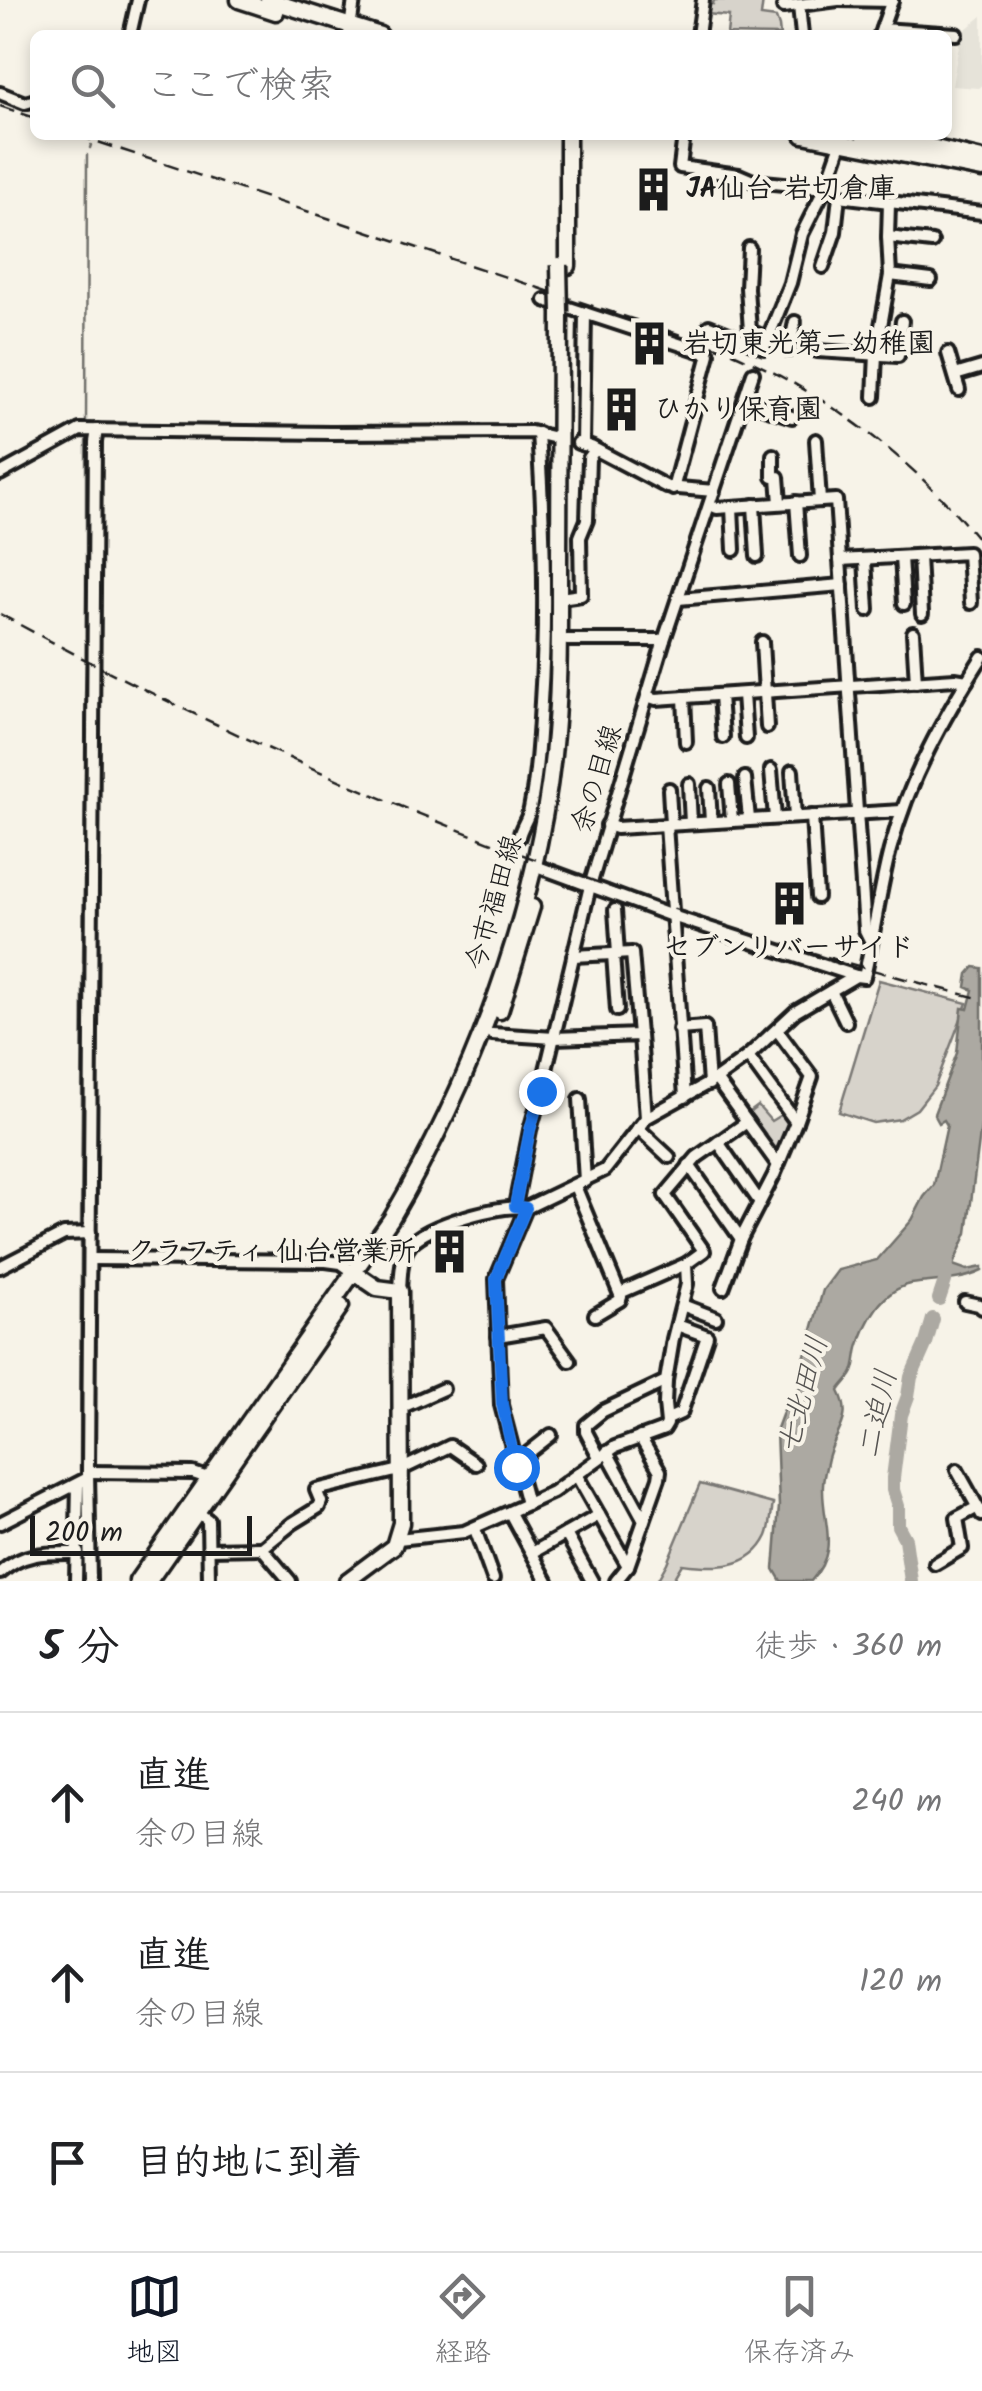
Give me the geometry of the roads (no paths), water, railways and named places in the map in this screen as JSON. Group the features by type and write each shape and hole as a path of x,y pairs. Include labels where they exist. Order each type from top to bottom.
{"main road":[{"path":"239,0 342,30"},
{"path":"268,0 344,30"},
{"name":"今市福田線","path":"559,140 564,265"},
{"name":"今市福田線","path":"136,1581 398,1223 467,1092 492,1034 527,929 542,868 566,708 564,265 568,140"},
{"path":"851,140 982,170"},
{"path":"893,140 982,159"},
{"name":"今市福田線","path":"150,1581 391,1219 458,1092 488,1017 534,866 552,759 557,706 564,314"},
{"path":"348,1581 388,1552 398,1539 401,1523 400,1292 377,1288 357,1275"}],"street":[{"path":"131,30 138,0"},
{"path":"349,30 354,0"},
{"path":"699,30 703,0"},
{"path":"783,7 839,0 892,0 882,30"},
{"path":"800,6 802,30"},
{"path":"952,34 956,34"},
{"path":"0,93 30,101"},
{"path":"683,140 680,167 754,181 826,186 839,196 982,213"},
{"path":"709,326 764,348 790,284 802,234 826,186 841,140"},
{"path":"822,268 839,212 839,196"},
{"path":"874,397 876,354 890,275 888,203"},
{"path":"888,238 932,242"},
{"path":"749,248 750,331 792,335"},
{"path":"890,275 931,280"},
{"path":"546,300 709,354 673,489"},
{"path":"568,597 581,595 580,537 587,520 585,314"},
{"path":"789,350 795,322"},
{"path":"818,351 898,356 902,322"},
{"path":"948,352 959,390"},
{"path":"955,375 982,366"},
{"name":"余の目線","path":"527,1504 502,1404 497,1271 520,1207 530,1130 590,886 651,697 664,640 713,506 714,491 752,374"},
{"path":"744,401 792,416"},
{"path":"90,1581 85,1478 97,430"},
{"path":"0,474 74,432 97,430 538,433 552,437"},
{"path":"519,837 530,814 543,674 545,562 538,433"},
{"path":"816,440 820,501"},
{"path":"586,446 673,489 714,491"},
{"path":"772,455 780,504"},
{"path":"713,506 836,500 865,930 872,943"},
{"path":"796,502 800,556"},
{"path":"754,505 756,556"},
{"path":"732,507 734,550"},
{"path":"840,560 968,554 971,603"},
{"path":"920,556 922,614"},
{"path":"901,557 904,604"},
{"path":"865,559 868,610"},
{"path":"682,599 842,585"},
{"path":"913,633 916,682"},
{"path":"567,640 664,640"},
{"path":"762,642 767,727"},
{"path":"542,868 672,916 864,977 890,850 914,777 982,657"},
{"path":"651,697 967,681"},
{"path":"743,694 746,738"},
{"path":"720,695 723,737"},
{"path":"684,697 686,742"},
{"path":"771,770 775,818"},
{"path":"792,771 795,816"},
{"path":"745,778 749,820"},
{"path":"689,784 692,823"},
{"path":"730,784 732,820"},
{"path":"709,788 712,822"},
{"path":"669,789 672,916 684,1097"},
{"path":"611,826 902,811"},
{"path":"812,816 817,897"},
{"path":"615,910 617,1010"},
{"path":"573,956 632,953 646,1118"},
{"path":"400,1292 402,1263 412,1242 420,1236 466,1218 520,1207 605,1170 646,1118 712,1081 748,1056 796,1012 856,976"},
{"path":"831,991 846,1022"},
{"path":"680,1029 705,1028 712,1081 778,1165"},
{"path":"723,1288 812,1077 777,1030"},
{"path":"492,1034 554,1038 639,1035"},
{"path":"748,1056 796,1122"},
{"path":"580,1099 580,1183 620,1292 620,1300 596,1315"},
{"path":"620,1292 686,1264 704,1251 666,1195 696,1157 746,1122"},
{"path":"638,1128 669,1157"},
{"path":"718,1142 759,1201"},
{"path":"689,1165 741,1239"},
{"path":"0,1267 64,1234 90,1232"},
{"path":"90,1259 326,1261 341,1263 357,1275"},
{"path":"398,1539 475,1529 554,1492 624,1442 664,1429 668,1419 666,1380 687,1284 686,1264"},
{"path":"966,1302 982,1308"},
{"path":"682,1305 716,1318"},
{"path":"668,1419 680,1413 707,1336 677,1325"},
{"path":"498,1336 546,1328 570,1362"},
{"path":"644,1520 586,1432 586,1426 602,1410 666,1380"},
{"path":"400,1408 443,1389"},
{"path":"516,1467 551,1435"},
{"path":"616,1581 628,1566 660,1471 640,1437"},
{"path":"209,1549 262,1548 319,1507 316,1490 400,1470 450,1446 476,1464"},
{"path":"935,1564 962,1548 958,1518 979,1512 957,1470"},
{"path":"0,1523 85,1478 193,1473 208,1478"},
{"path":"577,1476 628,1566"},
{"path":"76,1581 85,1478"},
{"path":"198,1512 208,1520 209,1581"},
{"path":"510,1513 548,1581"},
{"path":"532,1553 599,1515"},
{"path":"475,1529 493,1579"},
{"path":"566,1534 592,1581"},
{"path":"262,1548 290,1581"},
{"path":"0,1572 32,1554 89,1554"}],"water":[{"name":"七北田川","path":"974,967 982,968 982,1118 967,1233 953,1265 967,1270 982,1267 982,1271 901,1287 876,1308 861,1338 853,1372 839,1391 844,1418 823,1482 828,1537 825,1558 811,1581 781,1581 774,1569 779,1506 776,1431 788,1399 805,1383 802,1366 823,1290 838,1270 877,1260 912,1220 934,1185 947,1125 944,1120 939,1123 934,1114 957,1053 962,1008 968,1009 973,990 966,987 968,974"}],"waterway":[{"path":"0,100 11,104"},
{"path":"86,424 87,155"},
{"path":"86,441 86,643"},
{"path":"85,697 86,665"},
{"path":"83,962 86,706"},
{"path":"81,1227 83,974"},
{"path":"80,1470 81,1242"},
{"name":"二迫川","path":"939,1299 947,1263"},
{"name":"二迫川","path":"911,1581 905,1539 898,1526 893,1478 901,1415 933,1319"}],"railway":[{"path":"0,106 30,116"},
{"path":"92,140 726,350 798,386 866,431 928,484 982,544"},
{"path":"0,614 234,733 479,838 729,927 982,999"}],"place":[{"name":"JA仙台 岩切倉庫","path":"653,189"},
{"name":"岩切東光第二幼稚園","path":"650,344"},
{"name":"ひかり保育園","path":"621,410"},
{"name":"セブンリバーサイド","path":"789,903"},
{"name":"クラフティ 仙台営業所","path":"449,1252"}]}
